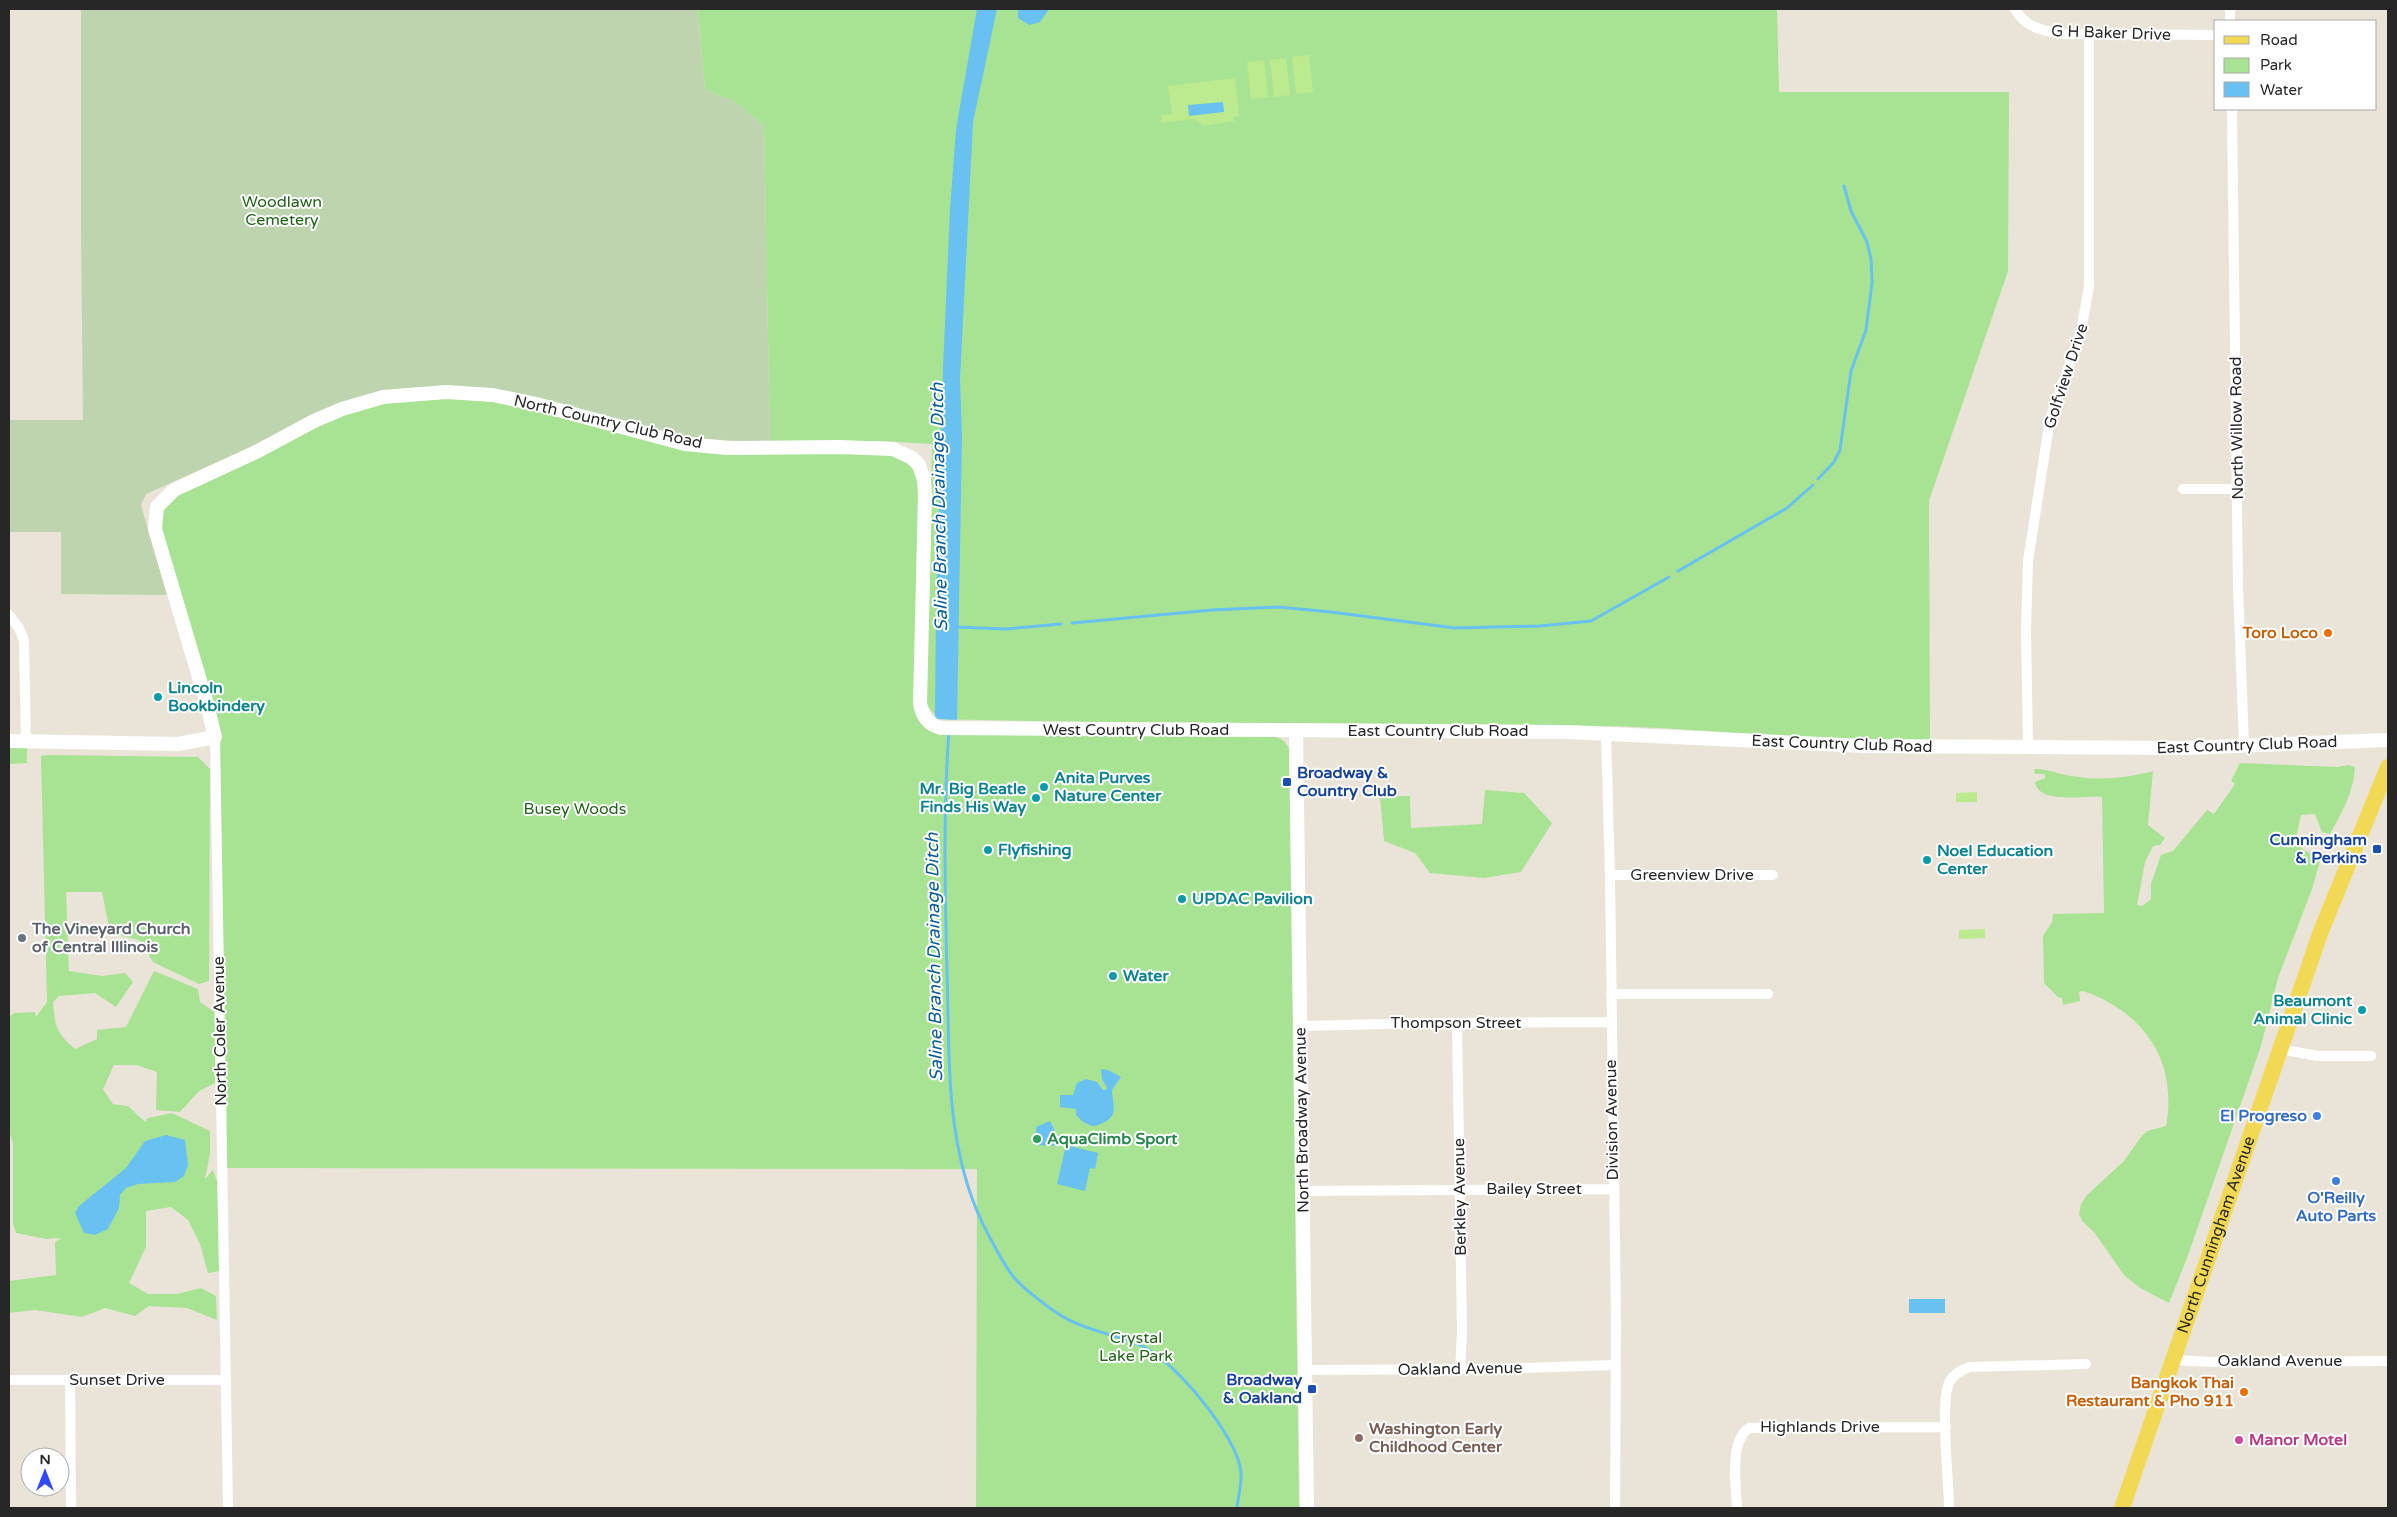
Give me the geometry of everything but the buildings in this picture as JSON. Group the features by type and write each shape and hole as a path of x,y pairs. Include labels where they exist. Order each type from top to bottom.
{"main road":[{"name":"North Cunningham Avenue","path":"2122,1508 2321,932 2388,767"}],"street":[{"name":"G H Baker Drive","path":"2015,9 2026,22 2042,31 2089,35 2214,35"},
{"name":"Golfview Drive","path":"2028,746 2026,630 2028,561 2050,418 2081,332 2090,286 2089,35"},
{"name":"North Willow Road","path":"2232,110 2238,587 2244,746"},
{"name":"North Country Club Road","path":"163,561 155,529 155,519 157,507 168,494 189,481 256,452 342,408 383,397 446,392 493,395 536,404 685,444 752,449 839,447 893,449 912,458 919,465 924,480 920,703 922,713 930,724 952,728 975,729"},
{"path":"2183,489 2237,489"},
{"name":"North Coler Avenue","path":"163,561 208,704 215,737 228,1508"},
{"path":"9,615 19,628 24,641 26,741"},
{"name":"West Country Club Road","path":"975,729 1296,731"},
{"name":"East Country Club Road","path":"1296,731 1606,732 1797,744 2184,748 2388,740"},
{"name":"North Broadway Avenue","path":"1296,731 1307,1508"},
{"name":"Division Avenue","path":"1606,732 1610,875 1616,1508"},
{"path":"9,741 178,744 215,737"},
{"name":"Greenview Drive","path":"1610,875 1773,875"},
{"path":"1611,994 1768,994"},
{"name":"Thompson Street","path":"1301,1026 1611,1022"},
{"name":"Berkley Avenue","path":"1456,1024 1462,1332 1460,1370"},
{"path":"2280,1049 2318,1056 2370,1056"},
{"name":"Bailey Street","path":"1303,1191 1614,1188"},
{"name":"Oakland Avenue","path":"2173,1360 2212,1362 2388,1361"},
{"path":"1949,1508 1946,1427 1948,1386 1954,1375 1960,1370 1970,1367 2086,1364"},
{"name":"Oakland Avenue","path":"1306,1370 1460,1370 1615,1365"},
{"path":"70,1379 71,1508"},
{"name":"Sunset Drive","path":"9,1380 226,1380"},
{"name":"Highlands Drive","path":"1737,1508 1738,1442 1749,1428 1946,1427"}],"green space":[{"name":"Woodlawn Cemetery","path":"81,9 698,9 705,90 734,101 764,126 770,442 683,437 582,410 402,389 266,440 146,494 141,505 167,595 61,594 61,532 9,532 9,420 83,420"},
{"path":"698,9 1777,9 1779,92 2009,92 2008,271 1929,501 1930,740 1848,739 1602,726 938,719 927,705 926,684 932,444 882,441 770,442 764,126 734,101 705,90"},
{"path":"1309,55 1313,92 1296,94 1292,57"},
{"path":"1286,58 1290,95 1274,97 1270,60"},
{"path":"1264,60 1268,97 1251,99 1247,62"},
{"path":"1235,78 1239,116 1234,117 1234,121 1205,126 1194,119 1161,123 1161,115 1172,114 1168,86"},
{"name":"Busey Woods","path":"466,392 685,444 875,448 919,465 920,692 930,724 1272,735 1283,740 1289,748 1299,1508 976,1508 977,1169 222,1168 215,737 163,561 160,501 342,409"},
{"path":"9,747 27,747 27,763 9,764"},
{"path":"41,756 198,757 210,769 209,981 199,984 153,962 139,940 122,936 109,927 102,892 66,892 69,971 102,976 125,973 133,982 116,1007 95,993 59,996 53,1002 60,1033 75,1049 97,1039 97,1030 126,1027 154,971 198,989 200,1002 216,1013 215,1083 199,1091 180,1112 156,1110 157,1072 136,1065 114,1065 103,1089 113,1104 128,1106 145,1122 148,1118 172,1113 210,1131 210,1154 205,1179 213,1170 217,1181 219,1271 208,1273 200,1244 188,1220 171,1207 146,1211 146,1247 129,1283 148,1294 177,1294 201,1288 216,1296 217,1320 187,1308 149,1306 135,1316 105,1308 82,1317 35,1310 9,1313 9,1281 56,1275 55,1242 61,1238 46,1239 16,1233 13,1224 13,1143 9,1131 9,1017 14,1013 35,1012 36,1017 47,1002"},
{"path":"2240,763 2338,767 2348,765 2355,767 2350,793 2330,834 2322,832 2315,814 2301,815 2296,838 2303,850 2321,857 2312,889 2278,978 2261,1046 2187,1258 2169,1303 2140,1288 2124,1275 2094,1232 2083,1222 2079,1214 2081,1204 2087,1195 2124,1161 2141,1137 2147,1131 2166,1126 2167,1080 2161,1060 2152,1042 2139,1026 2123,1012 2105,1000 2083,991 2079,992 2080,1001 2063,1005 2062,998 2058,997 2044,983 2043,936 2052,922 2053,914 2104,913 2102,797 2063,797 2045,794 2038,789 2035,782 2045,778 2045,774 2035,774 2034,769 2092,778 2123,777 2153,771 2148,825 2165,838 2160,845 2153,846 2145,862 2137,905 2142,906 2151,899 2151,884 2161,855 2173,851 2207,810 2214,814 2235,784 2231,781"},
{"path":"1485,790 1524,793 1552,823 1521,872 1484,878 1430,873 1415,853 1384,841 1380,796 1410,796 1411,828 1482,824"},
{"path":"1977,792 1977,802 1956,802 1956,793"},
{"path":"1985,929 1985,938 1959,939 1959,930"}],"water":[{"path":"977,9 997,9 973,122 960,380 962,436 957,720 938,719 935,716 936,605 950,209 956,129"},
{"path":"1018,9 1049,9 1040,22 1029,25 1018,18"},
{"path":"1223,102 1224,112 1189,116 1188,105"},
{"path":"1101,1069 1108,1070 1121,1077 1112,1090 1114,1108 1112,1116 1103,1123 1092,1126 1083,1122 1076,1115 1076,1109 1060,1107 1060,1095 1073,1095 1077,1083 1086,1079 1097,1082 1103,1090 1106,1090 1107,1087 1102,1080"},
{"path":"1050,1121 1056,1133 1054,1146 1037,1145 1036,1127"},
{"path":"166,1135 185,1140 188,1165 184,1176 175,1182 138,1184 126,1188 120,1195 119,1208 108,1229 95,1235 84,1233 75,1213 79,1206 126,1168 145,1141"},
{"path":"1066,1145 1098,1153 1095,1169 1090,1168 1085,1191 1057,1184"},
{"path":"1909,1299 1945,1299 1945,1313 1909,1313"}],"waterway":[{"path":"1818,479 1834,462 1840,450 1851,371 1866,330 1872,283 1871,259 1867,242 1851,211 1844,186"},
{"path":"1678,571 1787,508 1813,485"},
{"path":"1072,623 1212,610 1278,607 1455,628 1540,626 1591,621 1669,577"},
{"path":"956,627 1006,629 1061,624"},
{"name":"Saline Branch Drainage Ditch","path":"949,731 945,852 950,1074 957,1140 964,1173 974,1205 1003,1261 1012,1275 1027,1290 1052,1310 1077,1324 1142,1346 1171,1367 1187,1383 1217,1420 1237,1457 1241,1472 1237,1508"}],"place":[{"name":"Toro Loco","path":"2328,633"},
{"name":"Lincoln Bookbindery","path":"158,697"},
{"name":"Broadway & Country Club","path":"1287,782"},
{"name":"Anita Purves Nature Center","path":"1044,787"},
{"name":"Mr. Big Beatle Finds His Way","path":"1036,798"},
{"name":"Cunningham & Perkins","path":"2377,849"},
{"name":"Flyfishing","path":"988,850"},
{"name":"Noel Education Center","path":"1927,860"},
{"name":"UPDAC Pavilion","path":"1182,899"},
{"name":"The Vineyard Church of Central Illinois","path":"22,938"},
{"name":"Water","path":"1113,976"},
{"name":"Beaumont Animal Clinic","path":"2362,1010"},
{"name":"El Progreso","path":"2317,1116"},
{"name":"AquaClimb Sport","path":"1037,1139"},
{"name":"O'Reilly Auto Parts","path":"2336,1181"},
{"name":"Broadway & Oakland","path":"1312,1389"},
{"name":"Bangkok Thai Restaurant & Pho 911","path":"2244,1392"},
{"name":"Washington Early Childhood Center","path":"1359,1438"},
{"name":"Manor Motel","path":"2239,1440"}],"park label":[{"name":"Crystal Lake Park","path":"1136,1347"}]}
